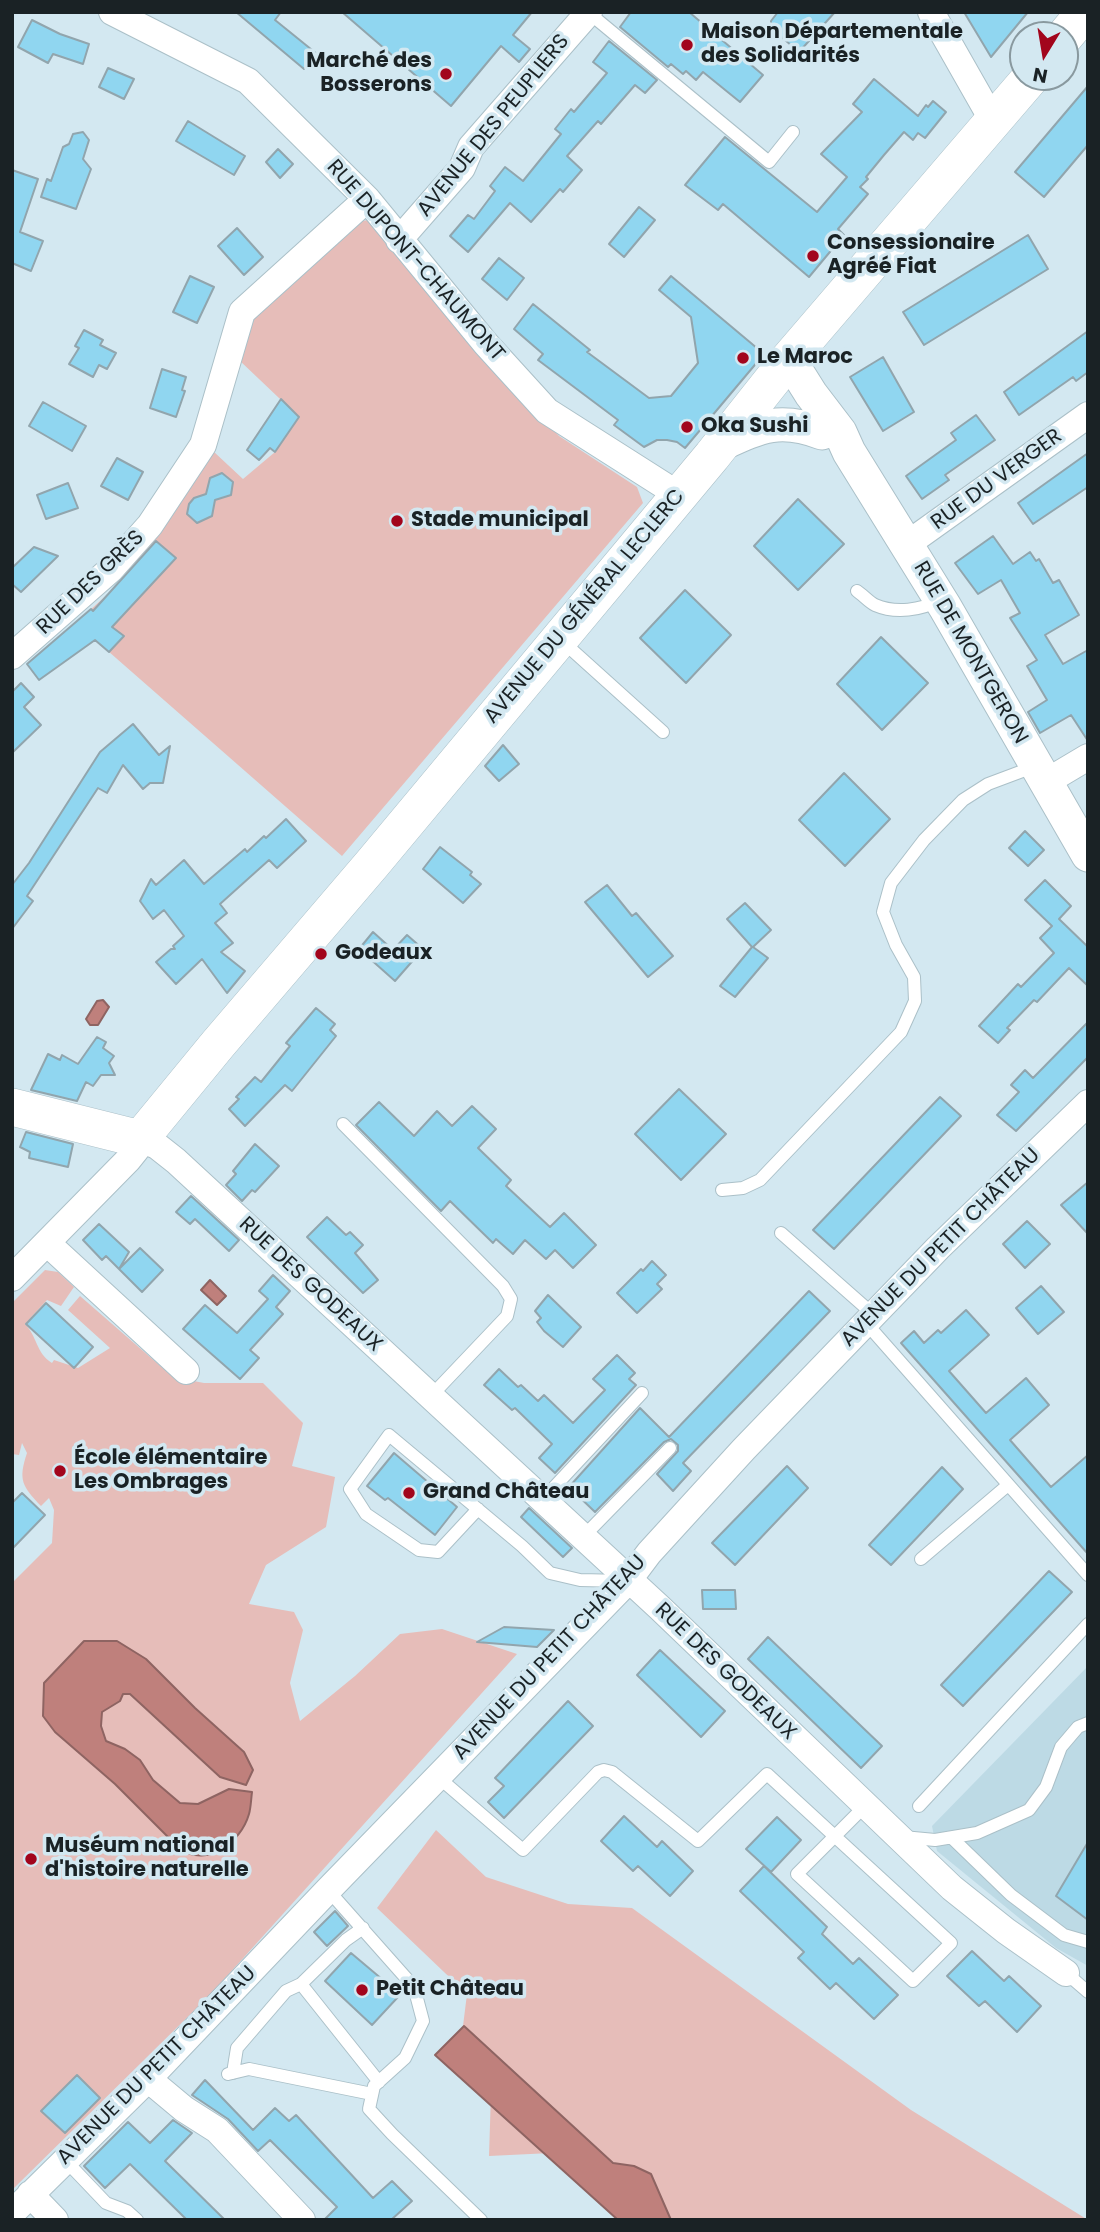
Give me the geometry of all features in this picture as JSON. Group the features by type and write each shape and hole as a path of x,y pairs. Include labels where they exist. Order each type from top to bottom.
{"main road":[{"name":"AVENUE DU GÉNÉRAL LECLERC","path":"140,1139 722,444 782,368 1019,91"},
{"path":"12,1107 140,1139"}],"street":[{"name":"RUE DUPONT-CHAUMONT","path":"113,12 248,81 367,199 486,344 547,411 679,495"},
{"name":"AVENUE DES PEUPLIERS","path":"400,240 462,168 471,147 589,12"},
{"path":"931,12 993,121"},
{"name":"RUE DES GRÈS","path":"12,656 110,570 150,525 203,445 242,312 367,199"},
{"name":"RUE DE MONTGERON","path":"782,368 799,410 822,433 849,452"},
{"name":"RUE DE MONTGERON","path":"782,368 811,394 840,432 849,452 941,600 1088,856"},
{"name":"RUE DU VERGER","path":"906,545 1088,415"},
{"name":"RUE DE MONTGERON","path":"722,444 757,427 776,423 805,426 822,433"},
{"path":"1041,774 1088,757"},
{"name":"AVENUE DU PETIT CHÂTEAU","path":"21,2203 148,2079 628,1581 649,1553 744,1449 870,1319 1088,1103"},
{"path":"12,1278 128,1160 140,1139"},
{"name":"RUE DES GODEAUX","path":"140,1139 157,1146 176,1161 431,1396 952,1888 1006,1931 1077,1978"},
{"path":"47,1243 186,1371"},
{"path":"148,2079 184,2109 217,2130 302,2220"},
{"path":"21,2203 55,2220"}],"lane":[{"path":"589,12 769,162 793,132"},
{"path":"857,591 874,605 904,610 925,608 941,600"},
{"path":"559,639 663,732"},
{"path":"722,1190 743,1188 760,1180 901,1031 915,1000 914,977 896,945 883,912 891,883 923,840 964,800 988,784 1041,774"},
{"path":"343,1125 503,1286 511,1299 507,1316 431,1396"},
{"path":"781,1233 870,1319 1008,1485 1088,1575"},
{"path":"543,1500 642,1393"},
{"path":"478,1509 438,1552 419,1550 366,1514 350,1489 389,1435 478,1509 550,1573 580,1580 628,1581"},
{"path":"583,1537 670,1448"},
{"path":"921,1559 1008,1485"},
{"path":"919,1806 1088,1624"},
{"path":"895,1836 935,1840 952,1838 977,1833 1029,1810 1046,1787 1061,1747 1078,1727 1088,1723"},
{"path":"438,1776 523,1850 598,1772 604,1770 612,1772 698,1841 767,1774 834,1836 951,1943 913,1981 797,1874 834,1836 864,1806"},
{"path":"952,1838 1011,1895 1064,1935 1088,1942"},
{"path":"328,1890 414,1987 423,2021 405,2058 374,2086 369,2109 481,2220"},
{"path":"363,1927 301,1984 286,1991 237,2048 230,2073 249,2069 372,2094"},
{"name":"RUE DES GODEAUX","path":"1077,1978 1088,1992"},
{"path":"301,1984 379,2082"},
{"path":"65,2160 106,2203 127,2211 137,2220"}],"shaded area":[{"name":"Stade municipal","path":"368,220 559,436 637,487 643,503 342,856 76,623 111,591 154,539 213,451 243,479 275,452 299,417 239,360 251,319 357,222"},
{"path":"103,1000 109,1007 98,1025 90,1025 86,1019 97,1001"},
{"path":"45,1270 58,1272 74,1287 61,1306 47,1300 25,1324 43,1354 52,1363 54,1360 78,1368 110,1348 68,1310 80,1296 173,1377 204,1383 263,1383 303,1423 292,1466 335,1477 326,1527 266,1565 249,1604 294,1612 303,1630 290,1683 300,1721 355,1676 400,1634 442,1629 517,1654 210,1995 12,2190 12,1583 52,1543 54,1510 49,1498 41,1506 26,1488 22,1476 27,1453 22,1443 19,1455 12,1454 12,1303"},
{"path":"210,1280 226,1296 217,1305 201,1290"},
{"path":"84,1641 117,1641 146,1659 244,1752 253,1770 246,1785 220,1777 130,1694 123,1694 120,1701 102,1712 101,1726 106,1741 125,1749 140,1760 153,1780 180,1803 198,1804 229,1789 252,1792 250,1811 245,1824 239,1834 222,1849 201,1855 180,1849 115,1784 55,1732 43,1716 44,1683"},
{"path":"1088,1666 1088,1966 1056,1948 937,1851 932,1826"},
{"path":"436,1830 486,1877 568,1904 632,1908 911,2110 1088,2220 627,2220 551,2153 489,2156 491,2093 459,2058 467,1994 377,1908"},
{"path":"464,2026 613,2163 634,2166 651,2174 671,2220 618,2220 435,2055"}],"building":[{"path":"236,12 281,12 275,20 317,54 304,69"},
{"name":"Marché des Bosserons","path":"342,12 532,12 513,35 530,49 519,62 501,46 451,106"},
{"path":"631,12 689,12 763,75 740,102 703,72 696,80 686,71 683,74 671,64 668,67 620,27"},
{"path":"778,12 835,12 799,52 771,28 771,21"},
{"path":"964,12 1028,12 1021,21 1009,21 1009,35 991,57"},
{"path":"32,20 89,44 83,64 53,54 48,63 18,47"},
{"path":"609,41 657,80 645,93 635,85 601,124 598,121 567,156 582,170 563,192 560,189 531,222 510,203 468,252 450,236 468,215 474,219 495,191 490,186 505,167 523,181 561,134 555,129 571,109 574,112 607,73 593,62"},
{"path":"108,68 134,79 124,99 99,87"},
{"path":"874,79 918,116 926,105 928,107 933,101 946,112 925,138 918,133 913,140 904,132 884,155 860,187 868,194 838,229 844,235 809,277 723,204 718,210 685,185 725,137 817,212 847,177 821,154 862,112 853,104"},
{"path":"1088,86 1088,145 1044,197 1015,172"},
{"path":"188,121 245,156 234,175 176,141"},
{"path":"83,132 89,140 83,159 91,169 76,209 41,197 47,179 51,181 63,147 69,144 73,134"},
{"path":"278,149 293,164 280,178 266,162"},
{"path":"12,170 38,179 20,232 43,241 31,271 12,263"},
{"path":"639,207 655,220 624,257 609,244"},
{"path":"237,228 263,257 244,275 218,246"},
{"path":"1028,235 1048,269 924,345 903,312"},
{"path":"499,258 524,278 507,300 482,279"},
{"path":"190,276 214,287 197,323 173,312"},
{"path":"671,276 764,354 685,448 677,442 667,440 657,440 644,447 614,425 618,420 538,360 543,354 514,329 533,304 590,350 587,352 649,398 671,396 698,363 691,317 659,290"},
{"path":"84,330 103,340 100,345 116,353 107,369 99,365 93,377 69,364 79,348 75,346"},
{"path":"1088,331 1088,372 1076,381 1073,377 1019,415 1004,392"},
{"path":"883,357 914,412 883,431 850,377"},
{"path":"162,369 186,377 182,390 185,391 176,417 150,408"},
{"path":"281,399 299,417 275,452 270,448 259,460 247,450"},
{"path":"43,402 86,426 72,451 29,426"},
{"path":"976,415 995,440 945,475 949,480 922,499 906,476 956,440 951,433"},
{"path":"1088,453 1088,487 1033,524 1018,503"},
{"path":"117,458 143,472 128,500 101,486"},
{"path":"222,473 233,482 231,495 215,500 212,516 197,523 187,514 189,504 194,498 206,494 210,478"},
{"path":"68,483 78,508 46,519 37,495"},
{"path":"798,499 844,544 798,590 754,546"},
{"path":"993,536 1013,564 1030,552 1036,561 1039,559 1053,583 1059,580 1079,615 1045,635 1063,664 1088,650 1088,741 1071,715 1040,733 1028,712 1047,700 1027,666 1037,660 1010,618 1020,613 1001,580 978,594 955,563"},
{"path":"156,541 176,558 112,627 124,636 109,652 95,640 39,680 27,664 91,609 93,611"},
{"path":"34,547 58,556 21,592 12,584 12,568"},
{"path":"685,590 731,635 686,683 640,638"},
{"path":"881,637 928,683 882,730 837,684"},
{"path":"21,683 34,697 24,707 41,725 12,753 12,692"},
{"path":"133,724 159,755 170,746 163,783 150,783 143,789 123,765 107,793 98,788 27,896 33,901 12,929 12,885 100,752"},
{"path":"503,745 519,764 499,781 485,766"},
{"path":"844,773 890,819 845,866 799,820"},
{"path":"286,819 306,841 277,868 269,860 220,904 227,913 215,923 233,943 221,952 245,971 227,993 202,959 176,984 156,962 171,949 175,949 173,946 184,936 164,910 153,919 140,901 151,879 156,885 184,860 204,884 245,849 247,852 264,836 266,838"},
{"path":"1025,831 1044,850 1028,866 1009,848"},
{"path":"440,847 472,872 470,875 481,884 463,903 423,869"},
{"path":"1045,880 1071,906 1059,919 1088,947 1088,986 1069,968 1037,1002 1034,1000 1007,1028 1010,1030 998,1043 979,1026 1018,984 1021,987 1054,953 1040,938 1052,926 1025,900"},
{"path":"607,885 632,916 636,913 673,956 648,977 585,902"},
{"path":"745,903 771,930 753,947 768,958 735,997 720,986 752,947 727,919"},
{"path":"373,932 393,950 407,935 423,949 395,981 359,949"},
{"path":"316,1008 335,1024 330,1030 336,1036 292,1091 285,1085 245,1126 229,1109 239,1099 236,1097 255,1077 261,1082 290,1046 286,1043"},
{"path":"1088,1022 1088,1057 1016,1131 997,1115 1019,1092 1011,1085 1025,1070 1033,1078"},
{"path":"97,1037 106,1042 103,1048 114,1056 109,1063 115,1075 101,1075 93,1086 86,1082 77,1101 31,1090 48,1054 60,1060 62,1055 78,1064"},
{"path":"679,1089 726,1134 681,1180 635,1134"},
{"path":"940,1097 961,1116 834,1249 813,1230"},
{"path":"379,1102 414,1136 437,1111 452,1126 472,1106 496,1129 478,1148 511,1180 506,1186 550,1227 564,1213 596,1245 573,1268 555,1250 546,1259 525,1240 513,1254 496,1239 493,1243 450,1201 441,1211 356,1125"},
{"path":"26,1132 73,1144 68,1167 29,1158 30,1152 20,1147"},
{"path":"255,1144 279,1166 255,1192 252,1190 242,1201 226,1185 236,1174 233,1171"},
{"path":"1088,1182 1088,1234 1061,1205"},
{"path":"191,1196 239,1240 229,1251 195,1219 190,1224 176,1212"},
{"path":"327,1217 346,1235 350,1232 363,1245 355,1253 378,1280 363,1293 307,1237"},
{"path":"1027,1221 1050,1244 1025,1268 1003,1244"},
{"path":"99,1224 129,1252 119,1269 106,1256 102,1260 83,1240"},
{"path":"140,1248 163,1270 142,1292 119,1269"},
{"path":"652,1261 666,1275 657,1284 662,1289 637,1313 617,1293"},
{"path":"273,1275 290,1291 276,1307 283,1314 250,1350 259,1358 240,1379 183,1329 205,1305 237,1333 268,1299 259,1291"},
{"path":"1041,1286 1064,1312 1038,1334 1016,1308"},
{"path":"809,1291 830,1311 683,1463 691,1471 673,1491 657,1474 678,1451 678,1445 671,1439 664,1442 595,1512 569,1487 640,1408 669,1437"},
{"path":"548,1295 581,1327 563,1347 537,1322 541,1318 535,1311"},
{"path":"46,1303 93,1347 74,1368 26,1324"},
{"path":"966,1310 989,1335 949,1371 986,1413 1026,1378 1049,1405 1010,1440 1051,1487 1088,1455 1088,1554 901,1343 914,1331 924,1343 938,1330 941,1333"},
{"path":"617,1355 635,1373 629,1379 636,1385 555,1473 539,1458 552,1444 515,1408 512,1410 484,1385 499,1369 538,1401 544,1395 573,1423 605,1390 593,1379"},
{"name":"Grand Château","path":"394,1453 457,1507 435,1535 388,1498 385,1500 367,1486"},
{"path":"787,1466 808,1488 735,1565 712,1543"},
{"path":"942,1467 963,1489 891,1565 869,1545"},
{"path":"22,1493 45,1515 12,1549 12,1503"},
{"path":"529,1508 572,1548 563,1557 521,1517"},
{"path":"1049,1571 1072,1592 963,1706 941,1685"},
{"path":"702,1590 735,1590 736,1609 703,1609"},
{"path":"504,1627 554,1630 537,1647 477,1642"},
{"path":"768,1637 882,1746 861,1768 748,1659"},
{"path":"660,1650 725,1711 701,1737 637,1675"},
{"path":"568,1701 593,1726 504,1818 488,1802 504,1786 495,1778"},
{"path":"624,1816 657,1847 662,1841 693,1871 670,1896 638,1866 633,1871 601,1841"},
{"path":"777,1817 801,1840 771,1872 746,1849"},
{"path":"1088,1842 1088,1920 1056,1896"},
{"path":"764,1866 827,1927 822,1934 853,1964 859,1958 898,1995 874,2019 836,1983 830,1989 798,1958 804,1952 740,1891"},
{"path":"335,1911 348,1926 327,1946 314,1932"},
{"path":"972,1951 1004,1981 1009,1976 1041,2006 1017,2032 985,2001 979,2006 947,1976"},
{"name":"Petit Château","path":"351,1953 383,1980 398,1997 372,2025 325,1981"},
{"path":"77,2075 100,2098 65,2133 41,2111"},
{"path":"205,2080 253,2130 275,2108 289,2121 296,2115 373,2198 392,2181 412,2201 391,2220 324,2220 337,2207 270,2140 258,2151 228,2119 192,2095"},
{"path":"173,2120 192,2133 165,2161 225,2220 187,2220 130,2164 105,2188 84,2166 128,2122 150,2143"}],"place":[{"name":"Maison Départementale des Solidarités","path":"687,45"},
{"name":"Marché des Bosserons","path":"446,74"},
{"name":"Consessionaire Agréé Fiat","path":"813,256"},
{"name":"Le Maroc","path":"743,358"},
{"name":"Oka Sushi","path":"687,427"},
{"name":"Stade municipal","path":"397,521"},
{"name":"Godeaux","path":"321,954"},
{"name":"École élémentaire Les Ombrages","path":"60,1471"},
{"name":"Grand Château","path":"409,1493"},
{"name":"Muséum national d'histoire naturelle","path":"31,1859"},
{"name":"Petit Château","path":"362,1990"}]}
